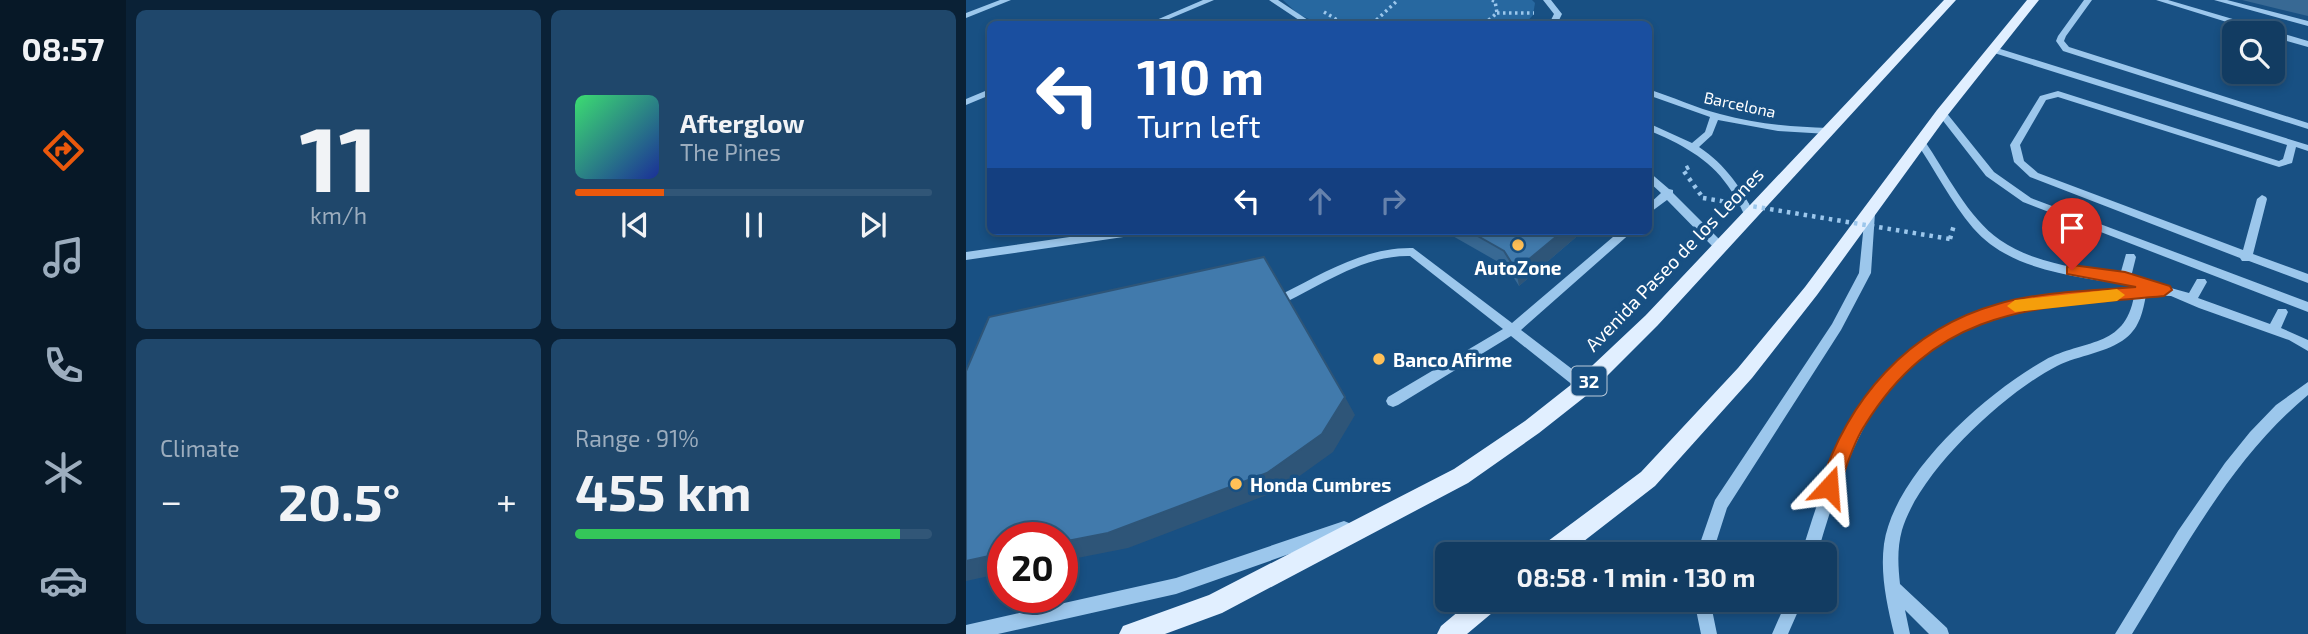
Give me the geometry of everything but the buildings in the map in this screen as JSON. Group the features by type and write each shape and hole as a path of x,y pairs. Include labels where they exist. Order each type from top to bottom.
{"main road":[{"name":"Avenida Paseo de los Leones","path":"1131,634 1213,605 1461,476 1532,427 1584,386 1721,248 1951,0"},
{"path":"1565,542 1647,479 1745,373 1870,213 1942,113 2033,0"},
{"path":"1449,634 1476,612"}],"street":[{"path":"966,16 1007,0"},
{"path":"1158,21 1210,0"},
{"path":"1273,0 1305,21"},
{"path":"1546,0 1558,13 1554,21"},
{"path":"2088,0 2060,40 2066,49 2308,126"},
{"path":"2160,0 2229,21"},
{"path":"2218,0 2308,24"},
{"path":"2285,38 2308,44"},
{"path":"1994,50 2308,148"},
{"path":"966,102 987,93"},
{"name":"Barcelona","path":"1652,94 1714,118 1771,128 1828,131"},
{"path":"2292,143 2288,160 2279,164 2066,95 2052,94 2043,98 2015,145 2019,162 2034,175 2246,258 2308,279"},
{"path":"1942,113 1979,163 2007,188 2027,200 2308,307"},
{"path":"1694,146 1709,133 1714,118"},
{"path":"1652,128 1694,146 1731,182 1751,217"},
{"path":"1921,142 1979,227 1993,241 2036,263 2125,278 2164,290 2274,330 2308,346"},
{"path":"1652,177 1721,248"},
{"path":"1652,207 1669,192"},
{"path":"2246,258 2262,199"},
{"path":"1708,542 1720,505 1837,327 1865,274 1870,213"},
{"path":"1038,245 1043,235"},
{"path":"966,256 1109,235"},
{"path":"1393,401 1513,329 1622,235"},
{"path":"1286,297 1379,255 1396,250 1413,252 1584,386"},
{"path":"2125,278 2130,257"},
{"path":"2191,300 2201,282"},
{"path":"1813,542 1837,461 1847,441 1885,382 1909,357 1942,334 1999,309 2064,299 2164,290"},
{"path":"1902,634 1892,587 1894,531 1905,502 1922,476 1976,418 2035,374 2051,363 2124,335 2138,315 2140,294"},
{"path":"2274,330 2282,313"},
{"path":"2123,634 2201,511 2265,424 2308,387"},
{"path":"966,633 1176,586 1394,511"},
{"path":"1892,587 1937,631"},
{"path":"1704,612 1709,634"},
{"path":"1780,634 1790,612"}],"path":[{"path":"1375,21 1398,0"},
{"path":"1491,0 1495,1 1497,13"},
{"path":"1487,21 1497,13 1558,13"},
{"path":"1683,170 1703,198 1950,239"}],"shaded area":[{"path":"1283,0 1532,0 1535,3 1533,15 1528,21 1313,21 1298,14"}],"slow traffic":[{"path":"2015,306 2117,295"}],"place":[{"name":"AutoZone","path":"1518,245"},
{"name":"Banco Afirme","path":"1379,359"},
{"name":"Honda Cumbres","path":"1236,484"}],"route":[{"path":"1829,487 1837,461 1858,421 1885,382 1909,357 1942,334 1999,309 2064,299 2164,290 2125,278 2072,270"}]}
